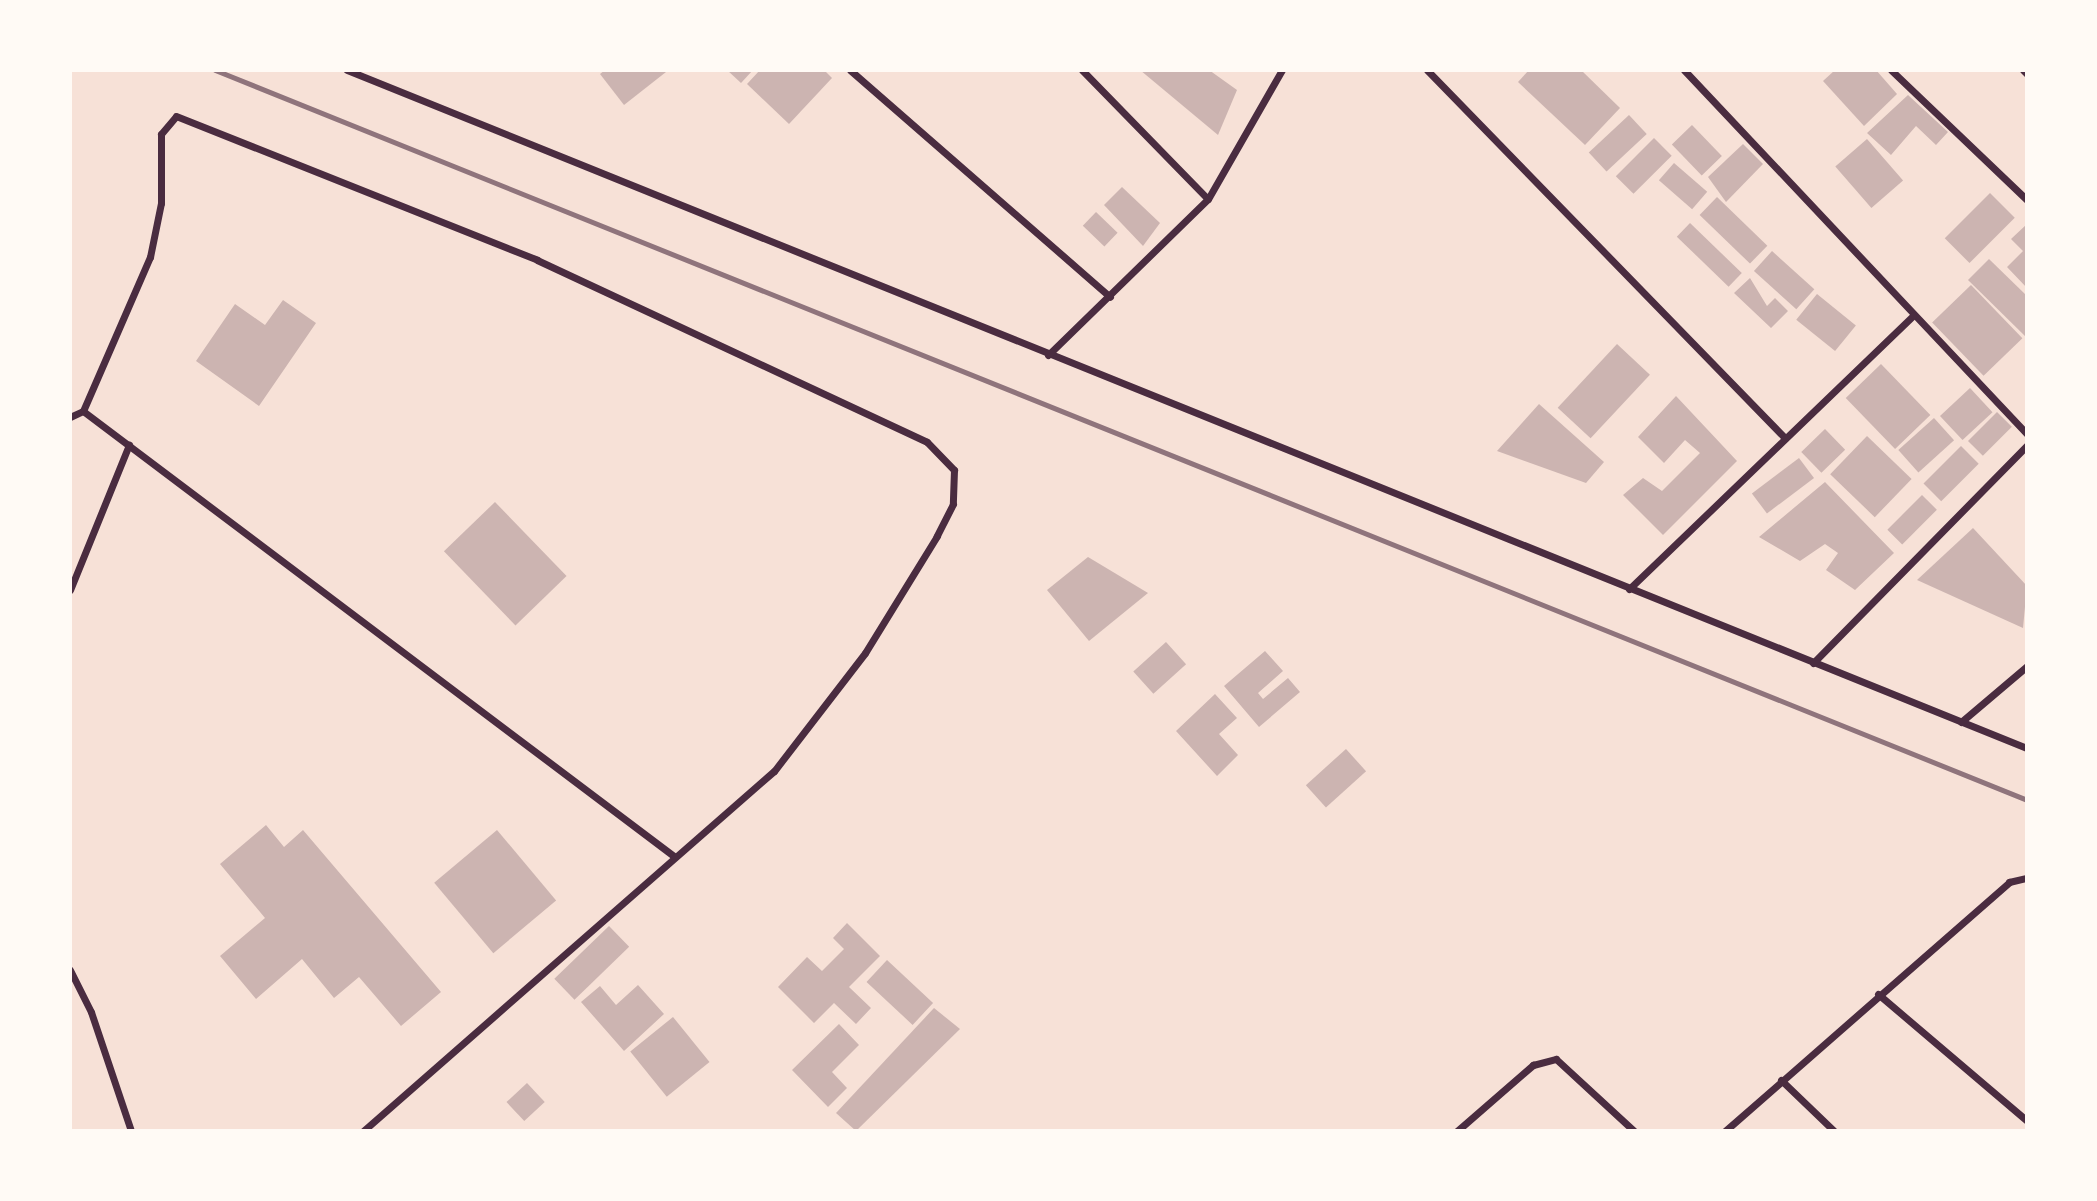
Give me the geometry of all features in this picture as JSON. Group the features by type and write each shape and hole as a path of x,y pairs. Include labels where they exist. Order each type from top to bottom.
{"street":[{"path":"348,70 1048,355 2027,748"},
{"path":"850,70 1110,298"},
{"path":"1082,70 1209,199"},
{"path":"1048,355 1110,298 1209,199 1282,70"},
{"path":"1427,70 1785,438"},
{"path":"1684,70 2027,434"},
{"path":"1891,70 2026,196"},
{"path":"2022,70 2027,74"},
{"path":"70,417 83,411 150,257 161,203 161,134 176,116 537,260 927,442 954,470 953,504 937,536 808,731 774,771 363,1131"},
{"path":"1629,589 1913,316"},
{"path":"83,411 675,857"},
{"path":"70,590 128,445"},
{"path":"1813,663 2027,445"},
{"path":"1961,722 2027,666"},
{"path":"1725,1131 1878,994 2009,882 2027,878"},
{"path":"70,970 92,1012 131,1131"},
{"path":"1878,994 2027,1121"},
{"path":"1457,1131 1533,1065 1556,1059 1634,1131"},
{"path":"1781,1080 1834,1131"}],"building":[{"path":"605,70 666,72 624,105 600,74"},
{"path":"727,70 753,70 741,83"},
{"path":"760,70 824,70 832,78 789,124 747,84"},
{"path":"1140,70 1209,70 1237,90 1218,135"},
{"path":"1529,70 1581,70 1620,108 1585,145 1518,82"},
{"path":"1835,70 1876,70 1897,94 1864,126 1823,81"},
{"path":"1908,95 1948,132 1936,145 1916,126 1891,155 1867,133"},
{"path":"1629,115 1647,134 1607,172 1589,153"},
{"path":"1692,125 1722,156 1702,175 1672,144"},
{"path":"1654,138 1672,156 1633,194 1616,176"},
{"path":"1867,139 1903,181 1871,208 1835,167"},
{"path":"1743,144 1763,164 1726,202 1708,177"},
{"path":"1674,163 1707,192 1692,209 1659,180"},
{"path":"1122,187 1160,223 1143,246 1104,205"},
{"path":"1990,193 2015,218 1969,263 1945,238"},
{"path":"1717,197 1767,246 1750,264 1700,215"},
{"path":"1096,212 1118,233 1104,247 1083,226"},
{"path":"1690,223 1742,273 1729,287 1677,237"},
{"path":"2027,224 2027,288 2007,267 2023,251 2011,239"},
{"path":"1772,251 1814,289 1796,309 1754,271"},
{"path":"1989,259 2027,296 2027,338 1968,280"},
{"path":"1750,278 1767,306 1775,298 1788,311 1771,328 1734,293"},
{"path":"1971,285 2022,338 1984,376 1932,323"},
{"path":"1817,294 1856,325 1835,351 1796,320"},
{"path":"283,300 316,323 259,406 196,361 235,304 265,325"},
{"path":"1617,344 1650,375 1591,438 1558,408"},
{"path":"1881,364 1930,415 1895,449 1846,398"},
{"path":"1970,388 1993,412 1963,440 1940,416"},
{"path":"1676,396 1737,461 1663,535 1623,495 1643,478 1662,491 1700,453 1685,440 1664,463 1638,437"},
{"path":"1539,404 1604,462 1586,483 1497,451"},
{"path":"1997,412 2012,427 1983,456 1968,441"},
{"path":"1934,418 1954,440 1918,472 1898,450"},
{"path":"1825,429 1845,450 1821,473 1801,452"},
{"path":"1867,436 1912,479 1875,517 1830,474"},
{"path":"1961,446 1979,464 1941,501 1924,483"},
{"path":"1799,458 1814,478 1767,513 1752,494"},
{"path":"1825,482 1894,553 1855,590 1826,570 1838,553 1825,544 1800,561 1759,537"},
{"path":"1922,495 1937,510 1902,544 1887,530"},
{"path":"495,502 567,576 515,625 444,551"},
{"path":"1973,528 2027,586 2023,628 1917,580"},
{"path":"1088,557 1148,593 1089,641 1047,590"},
{"path":"1166,642 1186,664 1153,694 1133,671"},
{"path":"1265,651 1283,671 1258,693 1263,699 1288,678 1300,692 1259,727 1224,686"},
{"path":"1215,694 1237,718 1219,734 1238,755 1217,776 1176,731"},
{"path":"1346,749 1366,771 1326,807 1306,785"},
{"path":"266,825 284,847 303,830 441,992 401,1026 359,977 334,998 302,959 256,999 220,956 265,918 220,864"},
{"path":"497,830 556,900 493,953 434,883"},
{"path":"847,923 880,956 849,987 871,1008 856,1024 834,1003 814,1023 778,987 807,957 822,971 844,949 833,938"},
{"path":"609,926 629,947 574,1000 554,979"},
{"path":"887,960 933,1003 913,1025 867,982"},
{"path":"638,985 664,1014 624,1051 581,1002 600,986 616,1005"},
{"path":"934,1008 960,1029 856,1131 836,1113"},
{"path":"673,1017 710,1062 667,1097 630,1052"},
{"path":"839,1024 859,1045 832,1072 847,1088 828,1107 792,1070"},
{"path":"527,1083 545,1102 524,1121 507,1102"}],"railway":[{"path":"215,70 2027,800"}]}
